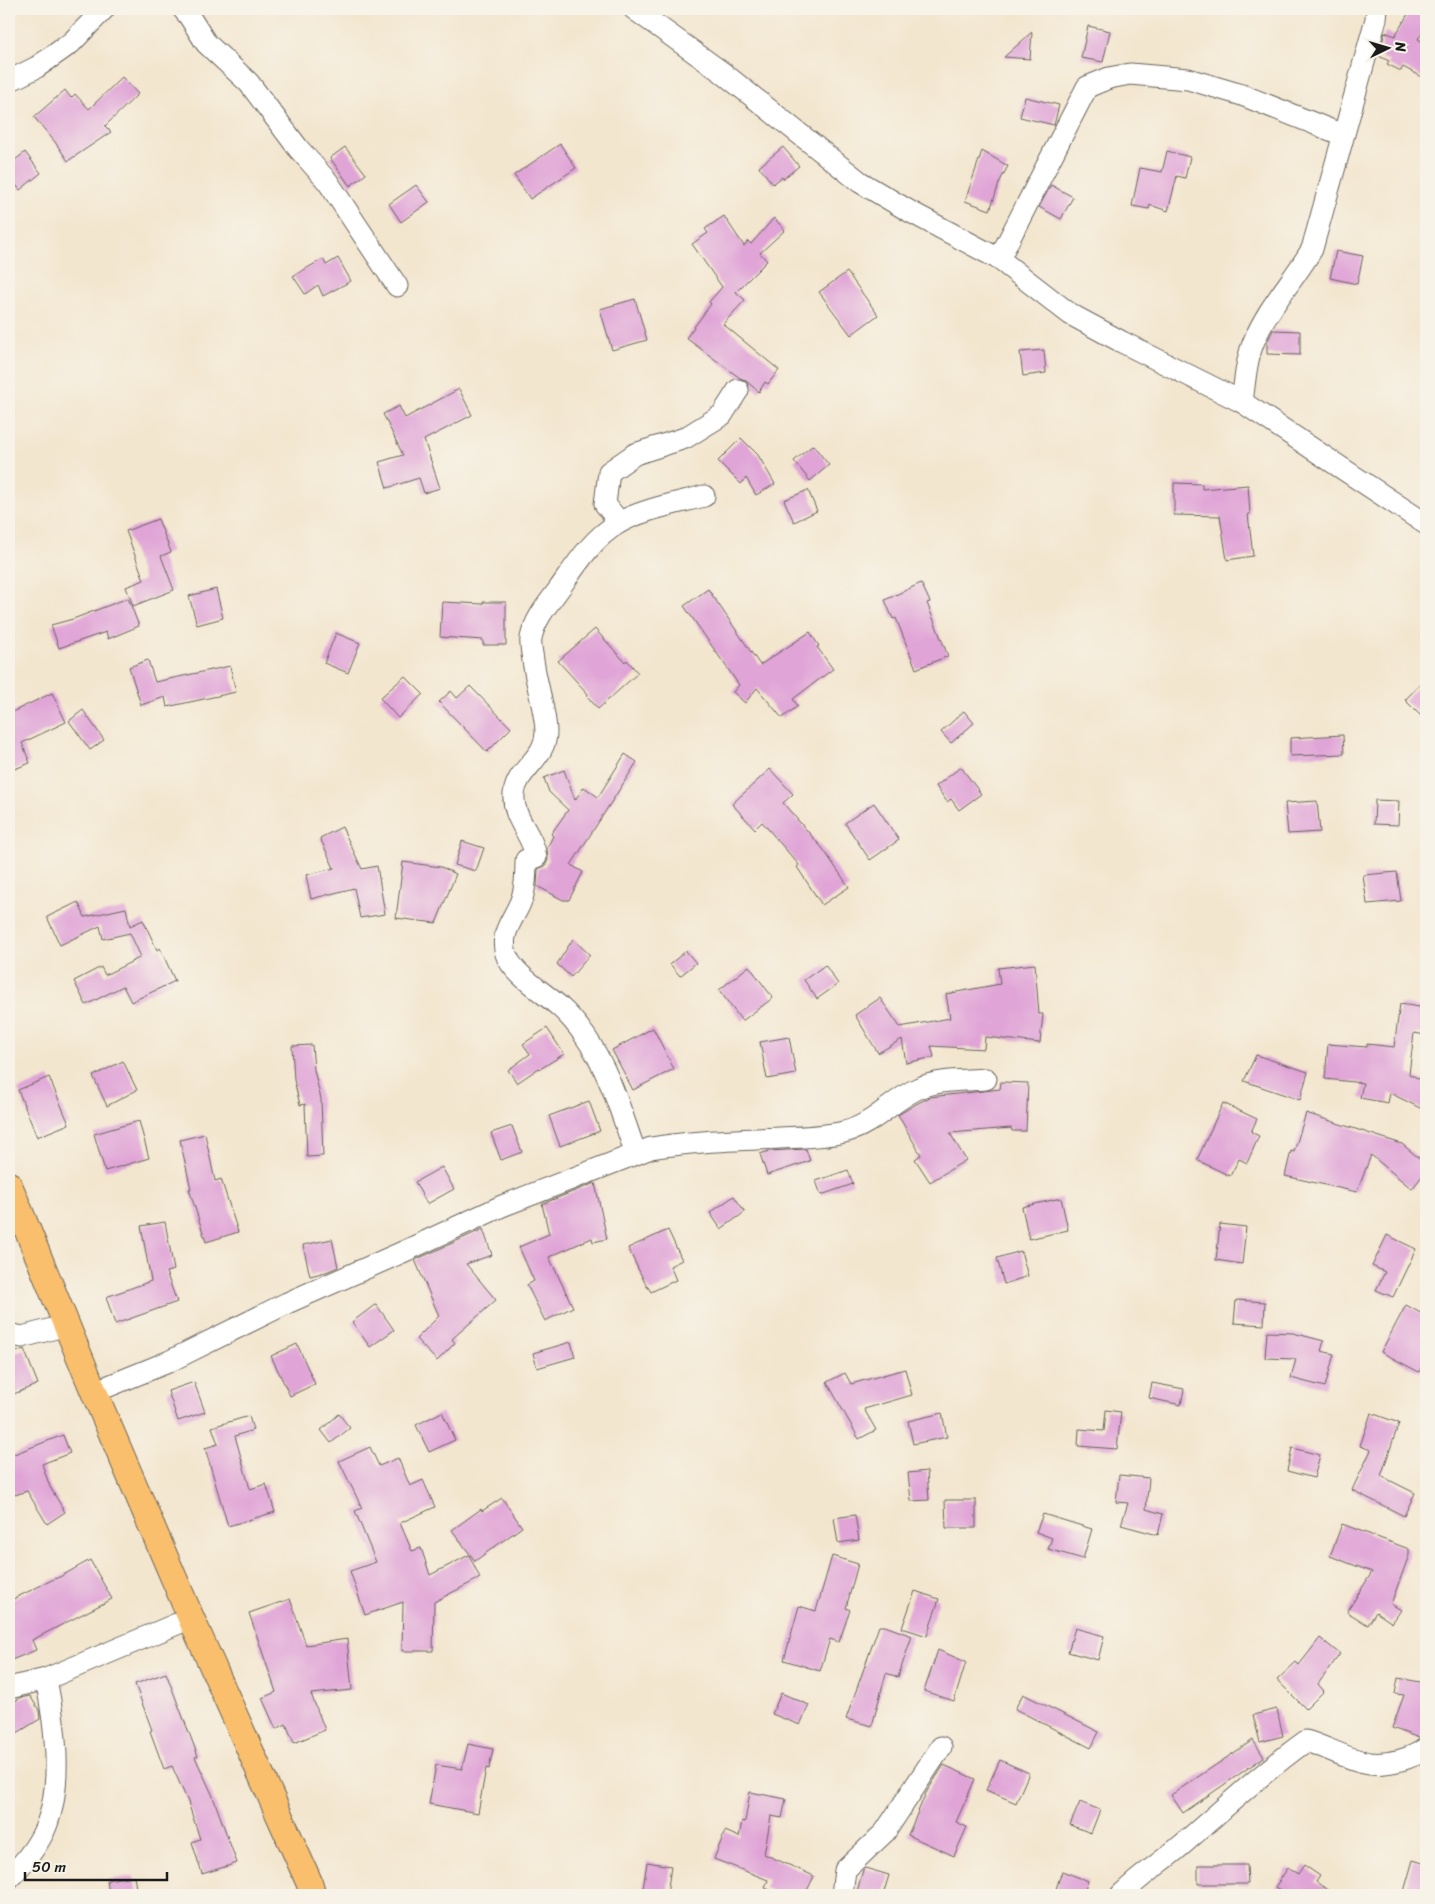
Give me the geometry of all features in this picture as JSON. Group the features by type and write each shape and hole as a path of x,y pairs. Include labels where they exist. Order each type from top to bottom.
{"main road":[{"path":"9,1185 190,1618 309,1882 313,1895"}],"street":[{"path":"9,81 37,67 72,43 104,9"},
{"path":"183,9 206,43 249,83 298,148 328,182 397,286"},
{"path":"634,9 723,73 860,182 909,211 999,259 1070,314 1242,402 1426,524"},
{"path":"1242,402 1247,367 1254,341 1272,308 1312,248 1376,19 1377,9"},
{"path":"999,259 1088,87 1109,78 1130,74 1188,79 1242,95 1343,135"},
{"path":"619,522 605,504 609,472 635,454 685,438 722,415 738,390"},
{"path":"636,1154 608,1073 584,1035 562,1008 516,970 506,955 504,937 522,897 526,860 536,857 531,839 520,823 515,807 514,793 518,779 538,757 545,744 545,725 535,678 531,639 537,620 585,552 619,522 636,515 704,496"},
{"path":"94,1392 168,1362 287,1303 406,1251 502,1206 651,1148 675,1144 813,1136 845,1132 857,1128 882,1113 917,1088 930,1084 986,1079"},
{"path":"9,1334 22,1337 67,1326"},
{"path":"9,1688 46,1679 190,1618"},
{"path":"9,1878 35,1848 47,1824 53,1796 56,1760 51,1705 46,1679"},
{"path":"1121,1895 1146,1871 1179,1847 1285,1756 1306,1741 1370,1763 1402,1760 1426,1748"},
{"path":"842,1895 845,1870 885,1832 941,1747"}],"building":[{"path":"1411,9 1426,9 1426,26 1418,39 1426,44 1426,79 1403,67 1401,71 1387,64 1389,61 1379,56 1385,32 1395,36"},
{"path":"1088,26 1110,31 1103,62 1081,58"},
{"path":"1032,32 1030,59 1004,57"},
{"path":"122,77 138,94 105,126 111,132 68,161 34,117 65,90 71,98 75,94 89,109"},
{"path":"1025,97 1059,105 1054,125 1020,117"},
{"path":"560,144 576,168 530,199 514,175"},
{"path":"345,147 366,174 350,186 330,158"},
{"path":"783,147 799,166 783,179 782,177 773,184 759,167"},
{"path":"982,151 1008,166 1000,181 990,210 965,201"},
{"path":"1167,151 1190,157 1185,178 1177,176 1168,211 1150,205 1149,209 1132,206 1140,168 1162,172"},
{"path":"25,152 41,173 20,190 16,185 9,190 9,165"},
{"path":"416,185 429,202 401,222 389,204"},
{"path":"1051,185 1073,197 1061,219 1039,207"},
{"path":"724,216 744,246 748,241 751,244 774,218 785,230 760,253 767,261 736,292 745,300 723,324 779,370 768,384 765,382 759,392 686,338 711,304 709,302 722,287 692,244 708,233 705,229"},
{"path":"1336,251 1363,256 1357,284 1330,278"},
{"path":"338,258 351,281 323,296 318,285 305,294 293,276 323,259 326,265"},
{"path":"847,272 878,315 851,335 819,292"},
{"path":"635,299 647,340 612,350 600,309"},
{"path":"1273,330 1300,331 1300,355 1267,354 1267,342"},
{"path":"1044,350 1046,373 1023,376 1020,352"},
{"path":"459,389 472,415 424,440 440,488 424,493 419,478 387,488 379,462 403,455 383,414 399,406 405,418"},
{"path":"741,438 758,455 775,484 756,495 746,478 741,484 718,461"},
{"path":"813,445 829,465 810,481 794,461"},
{"path":"1174,483 1202,484 1202,489 1248,485 1250,514 1248,514 1253,556 1227,560 1220,516 1174,515"},
{"path":"808,490 817,511 794,522 784,500"},
{"path":"158,519 171,552 161,556 174,590 133,606 126,587 144,580 126,531"},
{"path":"921,583 930,602 927,603 948,656 916,669 896,618 893,619 885,600"},
{"path":"216,589 223,618 197,625 189,596"},
{"path":"708,589 760,665 810,632 819,646 817,647 833,669 793,699 798,706 782,718 757,688 745,703 733,692 739,685 684,606"},
{"path":"128,598 139,626 108,639 106,632 59,648 51,625 73,619"},
{"path":"442,602 483,604 483,602 506,602 506,645 483,645 483,640 440,637"},
{"path":"595,629 625,662 627,660 638,673 598,709 587,696 588,694 558,661"},
{"path":"336,633 360,643 348,673 324,663"},
{"path":"148,660 155,682 230,666 236,692 167,707 165,697 141,705 129,667"},
{"path":"405,676 423,694 398,718 380,698"},
{"path":"1426,678 1426,721 1405,700"},
{"path":"470,686 511,728 487,752 439,702 451,691 457,698"},
{"path":"52,693 66,722 22,743 30,763 12,770 9,761 9,711 10,713"},
{"path":"83,710 104,740 90,750 69,721"},
{"path":"964,711 974,723 951,743 941,732"},
{"path":"1343,735 1344,754 1290,756 1290,738"},
{"path":"625,754 637,762 571,865 583,872 569,900 563,900 537,886 538,869 545,866 548,860 547,848 553,836 551,834 568,810 549,792 544,778 564,770 575,800 584,787 598,797"},
{"path":"961,767 981,794 959,810 951,799 947,802 936,786"},
{"path":"770,769 793,794 783,803 823,849 849,887 822,905 797,867 799,865 762,822 755,829 732,804"},
{"path":"1375,800 1399,801 1398,825 1374,824"},
{"path":"1317,801 1320,832 1288,834 1285,803"},
{"path":"874,803 899,840 870,860 845,823"},
{"path":"342,827 362,869 377,866 385,914 360,918 354,888 311,899 306,875 334,868 320,838"},
{"path":"462,841 484,848 476,871 455,865"},
{"path":"403,862 441,867 456,874 436,923 396,918"},
{"path":"1397,872 1401,901 1367,904 1363,875"},
{"path":"78,902 85,917 126,908 130,926 143,920 157,950 160,948 175,981 131,1002 123,986 86,1005 74,981 101,967 105,975 141,957 130,933 103,939 100,926 60,945 47,917"},
{"path":"573,939 590,955 571,977 557,964"},
{"path":"686,951 696,963 680,976 670,964"},
{"path":"1035,964 1039,1014 1043,1014 1040,1043 985,1037 984,1049 931,1046 934,1057 906,1063 902,1039 878,1053 855,1015 880,998 900,1027 950,1018 946,994 1000,984 998,968"},
{"path":"825,965 838,984 817,999 804,980"},
{"path":"749,966 773,998 742,1021 719,990"},
{"path":"1400,1004 1426,1008 1426,1035 1414,1033 1409,1074 1426,1082 1426,1111 1390,1093 1388,1103 1360,1098 1363,1083 1325,1079 1328,1044 1367,1047 1367,1044 1394,1047"},
{"path":"547,1028 564,1054 517,1083 508,1070 530,1054 523,1044"},
{"path":"653,1028 674,1069 633,1090 612,1050"},
{"path":"789,1037 796,1074 767,1079 760,1042"},
{"path":"312,1045 314,1070 321,1099 323,1156 307,1157 305,1104 300,1105 294,1080 292,1046"},
{"path":"1256,1055 1308,1072 1300,1100 1244,1081"},
{"path":"123,1061 137,1090 107,1106 93,1076"},
{"path":"49,1077 69,1124 37,1137 18,1090"},
{"path":"1001,1082 1028,1083 1026,1131 1012,1131 1011,1128 950,1133 966,1160 930,1182 915,1159 921,1155 898,1115 930,1097 1000,1089"},
{"path":"589,1101 600,1131 560,1146 549,1116"},
{"path":"1223,1103 1257,1119 1251,1132 1259,1136 1247,1163 1239,1159 1230,1176 1197,1160"},
{"path":"1306,1113 1402,1144 1426,1164 1426,1171 1412,1189 1371,1155 1357,1192 1285,1176 1291,1151 1294,1152"},
{"path":"139,1121 149,1158 105,1171 94,1134"},
{"path":"512,1126 522,1152 501,1160 491,1133"},
{"path":"205,1134 215,1181 221,1179 238,1232 206,1242 189,1189 191,1189 180,1140"},
{"path":"806,1149 810,1161 767,1175 760,1154 769,1151"},
{"path":"442,1167 454,1189 427,1204 415,1182"},
{"path":"848,1170 853,1184 821,1195 816,1181"},
{"path":"595,1183 607,1239 593,1242 592,1238 549,1257 573,1307 545,1321 527,1285 534,1281 519,1247 549,1234 542,1204"},
{"path":"734,1196 745,1212 721,1229 710,1213"},
{"path":"1061,1198 1068,1230 1029,1239 1022,1207"},
{"path":"165,1222 174,1270 166,1272 177,1302 115,1324 106,1297 151,1281 141,1226"},
{"path":"1220,1224 1246,1227 1242,1264 1216,1260"},
{"path":"483,1229 492,1255 466,1264 496,1300 452,1339 455,1343 437,1361 416,1339 439,1316 415,1260"},
{"path":"668,1230 682,1260 670,1266 676,1280 651,1292 628,1248"},
{"path":"1387,1235 1416,1249 1393,1297 1376,1290 1385,1272 1372,1266"},
{"path":"332,1239 338,1267 310,1276 303,1245"},
{"path":"1021,1251 1028,1276 1004,1284 997,1258"},
{"path":"1236,1300 1265,1302 1264,1325 1234,1323"},
{"path":"376,1304 394,1330 370,1347 352,1322"},
{"path":"1406,1305 1426,1316 1426,1358 1419,1372 1381,1352"},
{"path":"1267,1332 1293,1333 1324,1341 1321,1351 1334,1354 1325,1387 1291,1378 1296,1359 1265,1358"},
{"path":"571,1342 575,1357 537,1368 533,1353"},
{"path":"297,1344 315,1384 290,1396 271,1356"},
{"path":"24,1349 38,1384 9,1396 9,1355"},
{"path":"905,1369 912,1395 864,1409 876,1430 859,1439 827,1382 845,1373 851,1384"},
{"path":"194,1382 205,1412 178,1421 168,1391"},
{"path":"1152,1383 1184,1389 1181,1405 1149,1398"},
{"path":"1106,1410 1121,1412 1117,1449 1078,1446 1079,1429 1104,1431"},
{"path":"442,1412 455,1440 429,1452 416,1425"},
{"path":"942,1413 947,1437 913,1444 908,1421"},
{"path":"1371,1413 1399,1423 1381,1476 1415,1493 1404,1516 1352,1490 1371,1450 1360,1446"},
{"path":"339,1414 350,1428 331,1443 321,1430"},
{"path":"249,1416 253,1430 235,1436 250,1489 266,1484 275,1512 228,1526 205,1448 218,1444 212,1427"},
{"path":"63,1435 70,1453 42,1464 50,1487 65,1512 47,1524 27,1491 15,1495 9,1475 9,1456"},
{"path":"370,1447 379,1466 398,1458 410,1486 423,1480 435,1507 400,1523 412,1551 421,1548 430,1575 469,1555 480,1578 434,1602 433,1651 402,1651 403,1602 365,1615 350,1571 376,1562 355,1511 362,1508 339,1461"},
{"path":"1292,1448 1320,1455 1314,1478 1287,1471"},
{"path":"927,1471 929,1500 911,1501 908,1473"},
{"path":"1119,1475 1149,1478 1146,1509 1163,1514 1158,1535 1121,1525 1128,1503 1116,1502"},
{"path":"502,1498 522,1527 475,1561 452,1530 481,1509 482,1511"},
{"path":"945,1500 976,1500 976,1528 946,1528"},
{"path":"1043,1514 1092,1529 1083,1559 1048,1549 1052,1538 1036,1532"},
{"path":"855,1515 859,1540 838,1543 834,1518"},
{"path":"1342,1524 1409,1549 1409,1555 1391,1604 1401,1610 1392,1623 1376,1612 1368,1625 1347,1612 1372,1572 1330,1556"},
{"path":"832,1556 858,1564 846,1608 850,1610 839,1642 830,1639 820,1671 784,1660 799,1606 816,1611"},
{"path":"90,1560 112,1599 32,1640 36,1650 9,1661 9,1601 56,1579"},
{"path":"915,1591 939,1599 927,1636 902,1628"},
{"path":"290,1599 306,1645 347,1639 352,1690 311,1694 325,1730 294,1743 286,1724 276,1729 262,1698 276,1692 249,1613"},
{"path":"879,1626 885,1626 912,1636 898,1677 886,1673 872,1726 846,1719"},
{"path":"1075,1628 1104,1636 1098,1660 1068,1652"},
{"path":"1320,1638 1340,1654 1318,1684 1324,1691 1306,1709 1277,1680 1296,1662 1299,1665"},
{"path":"938,1650 966,1662 954,1701 924,1691"},
{"path":"166,1673 198,1756 195,1757 212,1794 237,1863 202,1874 192,1842 200,1839 188,1802 172,1766 164,1769 135,1684"},
{"path":"1398,1678 1426,1683 1426,1723 1419,1738 1392,1728 1404,1695 1395,1694"},
{"path":"781,1693 809,1705 800,1725 772,1714"},
{"path":"1023,1694 1099,1732 1091,1748 1015,1709"},
{"path":"30,1696 39,1710 40,1719 9,1738 9,1705 20,1698"},
{"path":"1277,1709 1283,1736 1260,1742 1253,1715"},
{"path":"1253,1740 1264,1757 1183,1813 1171,1795"},
{"path":"468,1744 493,1749 489,1769 486,1768 478,1813 429,1804 436,1765 462,1769"},
{"path":"1000,1760 1029,1773 1016,1803 986,1790"},
{"path":"944,1765 975,1779 956,1822 967,1827 954,1856 908,1835 926,1793"},
{"path":"750,1792 786,1799 782,1818 771,1816 764,1854 814,1876 805,1895 782,1895 765,1888 768,1880 714,1859 725,1831 739,1837 742,1821 745,1822"},
{"path":"1080,1802 1100,1810 1091,1833 1070,1825"},
{"path":"1413,1860 1426,1864 1426,1895 1403,1895"},
{"path":"647,1862 671,1866 667,1895 642,1895"},
{"path":"1198,1865 1247,1865 1248,1884 1198,1884"},
{"path":"1304,1865 1320,1876 1316,1882 1336,1895 1288,1895 1275,1887 1288,1868 1298,1874"},
{"path":"865,1868 889,1875 883,1895 856,1895"},
{"path":"1062,1871 1088,1881 1083,1895 1054,1895"},
{"path":"134,1876 137,1895 109,1895 107,1880"}]}
